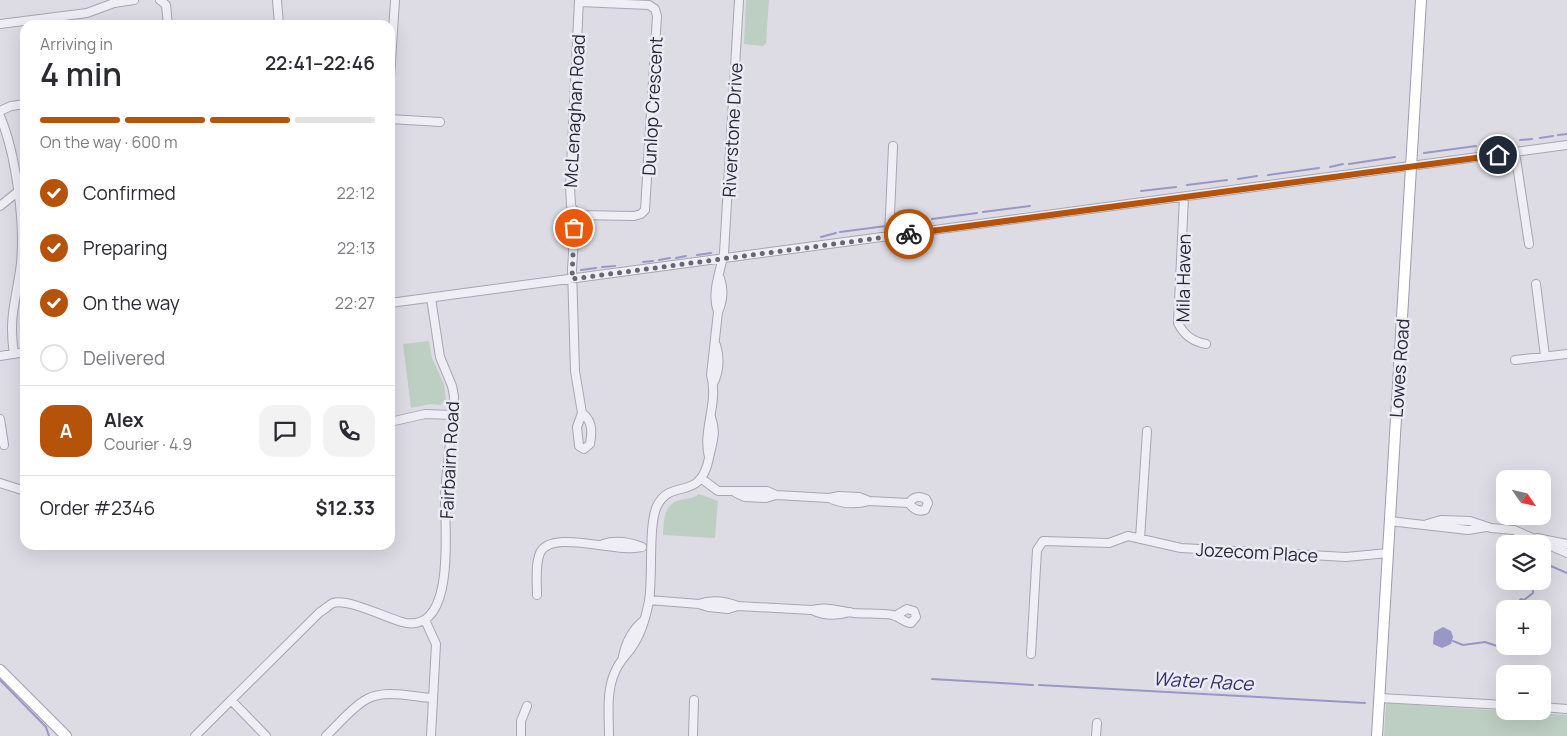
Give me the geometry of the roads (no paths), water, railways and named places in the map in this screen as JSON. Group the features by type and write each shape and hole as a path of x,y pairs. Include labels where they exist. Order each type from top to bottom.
{"main road":[{"name":"Lowes Road","path":"1377,736 1421,0"},
{"path":"0,670 66,736"}],"street":[{"path":"30,20 87,12 114,3 134,0"},
{"path":"160,0 166,5 168,20"},
{"path":"276,0 278,20"},
{"path":"393,20 394,0"},
{"name":"Riverstone Drive","path":"702,479 707,469 709,457 706,448 708,426 712,417 712,354 716,345 718,312 715,304 716,287 720,278 723,259 739,0"},
{"name":"Dunlop Crescent","path":"577,215 636,216 645,210 657,16 655,9 649,5 579,1"},
{"name":"McLenaghan Road","path":"579,1 570,187 571,205 577,215 575,221 572,279 576,377 582,413"},
{"path":"0,24 20,21"},
{"path":"0,111 20,105"},
{"path":"0,116 10,147 20,207"},
{"path":"395,119 440,122"},
{"path":"395,302 1567,145"},
{"path":"889,237 893,146"},
{"path":"1515,152 1529,244"},
{"path":"0,206 20,191"},
{"name":"Mila Haven","path":"1184,197 1178,323 1182,332 1193,340 1206,344"},
{"path":"14,354 12,310 20,266"},
{"path":"1536,284 1545,356"},
{"name":"Fairbairn Road","path":"425,620 436,607 444,571 445,495 453,415 452,386 440,357 431,298"},
{"path":"0,356 20,353"},
{"path":"1515,360 1567,354"},
{"path":"395,421 425,414 453,415"},
{"path":"0,419 4,445"},
{"path":"1140,540 1147,431"},
{"path":"609,736 611,685 623,656 625,645 643,620 649,600 654,517 659,503 669,493 692,486 702,479 718,491 736,493 745,490 767,491 776,495 829,498 838,502 859,504 869,501 909,503"},
{"path":"0,483 20,489"},
{"path":"1389,521 1468,530 1486,527 1514,530 1527,535"},
{"name":"Jozecom Place","path":"1031,654 1037,550 1040,543 1046,540 1109,543 1128,536 1181,548 1346,557 1388,553"},
{"path":"537,595 538,557 546,545 556,541 602,544 610,548 633,550 642,547 653,547"},
{"path":"1551,541 1567,544"},
{"path":"1551,548 1567,553"},
{"path":"649,600 699,604 708,601 728,602 738,606 812,610 828,608 896,616"},
{"path":"195,736 320,612 334,603 347,603 404,622 412,623 425,620 436,644 431,736"},
{"path":"326,736 361,702 371,697 382,695 433,698"},
{"path":"1380,698 1496,704"},
{"path":"231,700 266,736"},
{"path":"693,736 694,700"},
{"path":"520,736 521,721 527,706"},
{"path":"1551,708 1567,709"},
{"path":"1096,736 1097,723"}],"water":[{"path":"1443,627 1451,631 1453,637 1451,644 1442,648 1433,644 1434,632"}],"waterway":[{"name":"Water Race","path":"1558,135 1567,134"},
{"name":"Water Race","path":"1540,138 1553,136"},
{"name":"Water Race","path":"1520,140 1532,139"},
{"name":"Water Race","path":"1484,145 1510,142"},
{"name":"Water Race","path":"1424,153 1476,146"},
{"name":"Water Race","path":"1349,164 1395,157"},
{"name":"Water Race","path":"1330,167 1343,164"},
{"name":"Water Race","path":"1268,175 1319,168"},
{"name":"Water Race","path":"1238,179 1257,176"},
{"name":"Water Race","path":"1187,185 1227,180"},
{"name":"Water Race","path":"1141,191 1176,187"},
{"name":"Water Race","path":"983,212 1030,206"},
{"name":"Water Race","path":"932,219 977,213"},
{"name":"Water Race","path":"917,222 924,221"},
{"name":"Water Race","path":"893,225 913,222"},
{"name":"Water Race","path":"840,232 886,226"},
{"name":"Water Race","path":"821,237 836,233"},
{"name":"Water Race","path":"697,255 711,253"},
{"name":"Water Race","path":"676,258 686,256"},
{"name":"Water Race","path":"659,260 670,258"},
{"name":"Water Race","path":"643,262 653,261"},
{"name":"Water Race","path":"602,267 615,266"},
{"name":"Water Race","path":"581,270 596,268"},
{"name":"Water Race","path":"1551,566 1567,573"},
{"name":"Water Race","path":"1524,600 1533,593 1533,590"},
{"name":"Water Race","path":"1520,600 1524,600"},
{"name":"Water Race","path":"1453,641 1463,645 1485,642 1496,646"},
{"name":"Water Race","path":"932,679 1033,685"},
{"path":"0,680 46,727 49,736"},
{"name":"Water Race","path":"1039,685 1365,703"}]}
